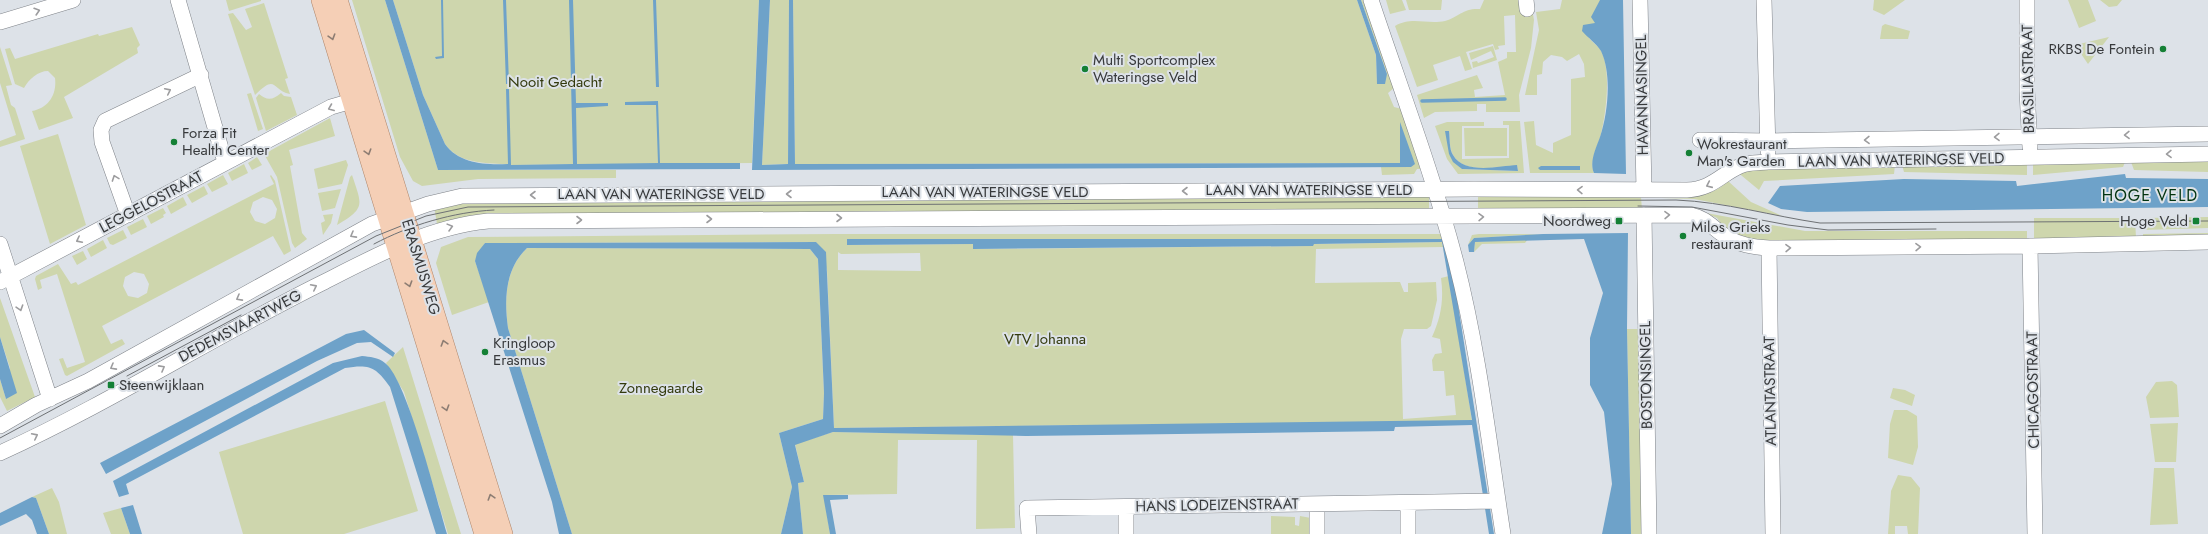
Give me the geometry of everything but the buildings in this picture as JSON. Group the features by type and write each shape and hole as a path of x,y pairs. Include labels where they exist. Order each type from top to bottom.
{"main road":[{"name":"ERASMUSWEG","path":"320,0 360,99"},
{"name":"ERASMUSWEG","path":"338,0 360,99 405,243 503,534"},
{"name":"ERASMUSWEG","path":"405,243 484,534"}],"street":[{"path":"0,22 74,0"},
{"path":"178,0 225,162"},
{"path":"1371,0 1434,190 1470,321 1481,379 1490,502 1503,534"},
{"name":"HAVANNASINGEL","path":"1640,0 1644,190"},
{"path":"1764,0 1768,162"},
{"name":"BRASILIASTRAAT","path":"2027,0 2027,91 2030,158"},
{"path":"128,215 102,142 101,130 105,121 200,75"},
{"name":"LEGGELOSTRAAT","path":"5,280 36,262 331,107 360,99"},
{"name":"LAAN VAN WATERINGSE VELD","path":"1700,140 1768,141 2208,134"},
{"name":"LAAN VAN WATERINGSE VELD","path":"396,215 447,199 486,195 1698,190 1713,184 1742,165 1768,162 2208,154"},
{"name":"DEDEMSVAARTWEG","path":"0,426 50,399 88,381 367,227 396,215"},
{"name":"LAAN VAN WATERINGSE VELD","path":"405,243 437,230 462,223 488,221 1691,215 1704,218 1725,236 1745,246 1769,248 2030,246 2208,242"},
{"name":"BOSTONSINGEL","path":"1644,216 1649,534"},
{"name":"DEDEMSVAARTWEG","path":"0,453 129,386 270,309 405,243"},
{"path":"0,244 5,280 50,399"},
{"name":"CHICAGOSTRAAT","path":"2030,246 2035,534"},
{"name":"ATLANTASTRAAT","path":"1769,248 1773,534"},
{"name":"HANS LODEIZENSTRAAT","path":"1028,534 1027,508 1490,502"},
{"path":"1317,504 1317,534"},
{"path":"1408,504 1408,534"},
{"path":"1126,507 1126,534"}],"green space":[{"path":"226,0 261,0 261,1 229,11"},
{"path":"352,0 385,0 438,170 616,170 616,178 478,179 422,186 413,181 400,157"},
{"name":"Nooit Gedacht","path":"393,0 759,0 752,163 511,165 467,160 451,151 445,144 423,95"},
{"path":"770,0 789,0 788,164 762,165"},
{"name":"Multi Sportcomplex Wateringse Veld","path":"793,0 1357,0 1376,55 1377,83 1387,74 1361,0 1365,0 1394,88 1388,93 1394,107 1402,109 1422,169 1417,169 1414,174 1382,175 1381,167 1411,167 1400,124 1400,163 795,164"},
{"path":"1386,0 1402,0 1406,10 1390,14"},
{"path":"1406,0 1442,0 1441,10 1409,10"},
{"path":"1484,0 1523,0 1532,9 1534,20 1531,48 1519,95 1520,112 1486,112 1486,104 1477,104 1477,111 1435,112 1424,118 1417,95 1477,75 1483,88 1474,90 1475,97 1505,95 1498,62 1507,58 1507,52 1516,52 1515,15 1504,16 1505,45 1498,46 1499,49 1495,50 1493,44 1466,52 1472,69 1465,71 1460,56 1433,65 1438,80 1417,87 1395,26 1401,23 1414,21 1445,21 1465,11 1480,9"},
{"path":"1562,0 1600,0 1601,31 1589,38 1600,49 1604,57 1606,67 1607,91 1603,125 1593,159 1594,173 1530,173 1524,122 1534,121 1536,145 1553,153 1553,143 1571,135 1571,79 1585,77 1584,64 1579,54 1567,61 1562,57 1551,55 1543,62 1542,74 1537,75 1537,95 1525,95 1539,30 1536,12 1560,9"},
{"path":"1874,0 1905,0 1884,15 1873,10"},
{"path":"2068,0 2088,0 2096,21 2079,28"},
{"path":"2100,0 2122,0 2117,6 2109,7"},
{"path":"264,3 288,78 285,79 290,94 271,84 262,88 255,95 228,14 233,13 246,30 252,27 245,9"},
{"path":"1885,24 1910,31 1908,39 1880,39 1882,26"},
{"path":"132,27 140,45 137,48 138,53 64,97 73,118 39,130 32,111 43,107 51,99 55,89 55,78 48,71 44,71 34,76 24,88 15,84 5,49 10,48 15,59 98,34 99,36"},
{"path":"2109,37 2088,64 2075,45"},
{"path":"1493,46 1497,60 1473,68 1472,62 1477,61 1478,63 1494,57 1491,51 1471,60 1469,53"},
{"path":"0,47 12,85 6,86 11,105 15,108 25,139 0,147 0,141 16,135 0,83"},
{"path":"251,93 263,129 258,131 247,94"},
{"path":"281,93 284,96 291,97 297,115 266,131 256,98 259,94 267,99 270,99"},
{"path":"330,118 335,136 289,150 293,165 290,166 302,233 307,239 295,248 292,243 277,177 264,154"},
{"path":"1503,121 1520,121 1524,173 1458,174 1447,159 1435,126 1447,122 1484,122 1484,126 1462,126 1462,159 1509,158 1509,125 1503,125","holes":["1449,131 1450,146 1453,155 1458,161 1465,165 1482,168 1517,166 1518,171 1462,169 1449,154"]},
{"path":"1464,128 1507,128 1507,156 1465,156"},
{"path":"58,134 86,225 50,244 20,146"},
{"path":"257,157 262,165 252,170 248,163"},
{"path":"346,160 348,165 342,184 318,189 314,169"},
{"path":"2208,161 2208,172 2134,170 2131,162"},
{"path":"2125,162 2123,167 2033,175 2033,163"},
{"path":"2027,163 2027,175 1904,172 1902,165"},
{"path":"244,164 248,173 232,181 228,173"},
{"path":"1895,165 1894,174 1764,181 1759,190 1736,171 1752,169"},
{"path":"223,175 228,184 212,192 207,184"},
{"path":"271,175 275,181 291,251 284,255 273,236 102,326 111,344 122,339 125,344 67,376 65,375 59,359 63,358 67,368 85,362 57,274 40,280 42,288 38,290 35,279 36,276 58,264 71,284 76,282 78,285 274,184 270,176","holes":["263,197 272,200 277,209 275,218 265,224 255,221 250,212 253,202","134,272 144,274 149,284 147,293 138,298 128,296 123,286 125,277"]},
{"path":"352,175 358,193 359,205 353,214 337,225 350,177"},
{"path":"1728,181 1751,202 1782,216 1694,199 1662,198 1662,196 1689,196 1714,191"},
{"path":"204,186 208,194 192,203 187,195"},
{"path":"341,189 335,208 322,211 318,193"},
{"path":"1426,195 1429,197 1429,210 437,224 434,206 455,202"},
{"path":"1478,196 1641,197 1642,210 1478,211"},
{"path":"183,197 187,205 171,214 167,206"},
{"path":"163,208 166,213 163,215 164,217 151,224 147,216"},
{"path":"1706,213 1805,231 2027,231 2027,240 1751,242 1727,232 1717,218"},
{"path":"333,214 331,223 323,235 321,223 325,221 323,215"},
{"path":"2208,217 2208,228 2143,230 2143,218"},
{"path":"2034,218 2135,218 2136,238 2034,240"},
{"path":"143,219 147,227 131,235 127,227"},
{"path":"123,230 127,238 113,245 110,244 107,238"},
{"path":"2208,233 2208,238 2143,238 2143,234"},
{"name":"VTV Johanna","path":"837,234 1443,234 1445,239 848,239 847,245 973,244 974,249 1313,246 1313,244 1442,242 1443,247 1316,249 1315,283 1400,282 1404,292 1408,292 1408,283 1436,282 1437,300 1431,326 1427,329 1404,329 1401,339 1403,419 1456,415 1454,395 1446,396 1444,371 1433,371 1432,360 1435,354 1442,353 1440,339 1432,337 1438,322 1441,308 1441,278 1449,276 1472,421 834,428 827,270 816,242 485,243 475,261 489,302 452,315 436,263 441,247 468,237","holes":["838,252 841,254 920,253 921,271 838,270"]},
{"path":"1543,234 1474,238 1468,245 1472,235"},
{"path":"1528,239 1525,243 1482,244 1474,252 1475,242"},
{"path":"103,240 107,248 91,257 87,249"},
{"name":"Zonnegaarde","path":"527,248 810,249 818,259 824,393 823,419 779,433 792,487 781,534 572,534 508,328 506,295 510,275 514,265"},
{"path":"83,251 87,259 77,265 72,256"},
{"path":"0,298 35,397 7,411 0,397 0,379 6,399 10,368 0,337"},
{"path":"1627,329 1640,329 1643,534 1631,534"},
{"path":"403,347 461,534 448,534 404,392 386,363"},
{"path":"2172,381 2177,385 2179,417 2150,418 2146,397 2156,382"},
{"path":"1893,388 1905,390 1915,395 1912,406 1890,398"},
{"path":"385,401 418,511 344,534 243,534 219,452"},
{"path":"1894,410 1907,410 1917,416 1918,447 1913,465 1888,458 1890,424"},
{"path":"2178,423 2176,462 2155,462 2150,424"},
{"path":"833,432 1013,435 1015,528 976,529 977,440 898,440 897,494 824,495 830,534 803,534 798,483 804,482 795,444"},
{"path":"2154,468 2174,468 2178,524 2150,525"},
{"path":"1898,475 1911,477 1920,488 1918,534 1908,534 1907,526 1895,526 1895,534 1888,534 1891,491"},
{"path":"52,488 59,502 67,534 49,534 36,498 32,497"},
{"path":"121,508 130,534 111,534 103,513"},
{"path":"1271,516 1295,517 1295,525 1299,526 1300,516 1311,518 1313,534 1271,534"}],"water":[{"path":"385,0 393,0 423,95 445,144 458,156 474,162 508,164 506,89 509,89 511,165 573,164 569,0 573,0 576,103 608,103 608,106 576,108 577,164 658,163 656,105 625,105 625,102 658,101 660,163 740,163 740,169 438,170"},
{"path":"441,0 443,0 444,58 436,59 435,57 442,56"},
{"path":"503,0 506,0 509,84 506,84"},
{"path":"653,0 656,0 659,87 656,87"},
{"path":"759,0 770,0 762,165 788,164 789,0 793,0 795,164 1400,163 1400,122 1415,164 1411,167 752,170"},
{"path":"1357,0 1361,0 1387,74 1385,84 1377,84 1376,55"},
{"path":"1600,0 1623,0 1626,174 1594,173 1592,164 1605,117 1608,82 1607,71 1601,51 1582,31 1583,25 1595,23 1591,17"},
{"path":"1445,131 1449,131 1450,147 1453,155 1458,161 1465,165 1492,168 1517,165 1518,171 1462,169 1453,162 1449,154"},
{"path":"1541,166 1580,166 1580,170 1540,170 1538,168"},
{"path":"2125,174 2126,178 2208,179 2208,207 1807,212 1781,209 1768,203 1780,186 1904,179 2016,181 2017,186"},
{"path":"1628,233 1627,329 1631,534 1602,534 1612,484 1604,412 1590,385 1590,338 1603,293 1584,239 1475,242 1474,252 1469,252 1468,245 1474,238 1543,234"},
{"path":"847,239 1445,239 1454,279 1494,534 1489,534 1472,425 1395,427 1394,431 1026,436 833,432 795,445 804,482 798,483 803,534 781,534 792,487 779,433 823,419 824,393 818,259 810,249 527,248 514,265 510,275 506,295 508,328 572,534 559,534 552,502 475,261 477,253 485,243 816,242 826,252 834,428 1472,420 1442,242 1314,244 1313,246 973,249 973,244 847,245"},
{"path":"364,330 395,353 393,357 371,342 357,343 317,361 106,474 100,463 346,334"},
{"path":"0,337 17,393 6,399 0,379"},
{"path":"362,356 377,358 385,363 394,374 403,392 412,415 447,534 436,534 390,387 381,375 372,368 361,366 345,368 126,484 129,494 119,497 113,481 333,363"},
{"path":"823,495 848,495 848,499 830,500 836,534 830,534"},
{"path":"32,497 36,498 49,534 37,534 32,520 26,514 0,526 0,513"},
{"path":"133,505 142,534 130,534 121,508"}],"waterway":[{"path":"1422,101 1505,99"}],"tram line":[{"path":"0,438 376,236 426,216 468,207 1676,200 1712,203 1820,223 2208,221"},
{"path":"1638,206 1692,207 1788,225 1828,230 1936,229"},
{"path":"374,244 417,225 463,213 494,210"},
{"path":"127,376 241,315"}],"place":[{"name":"RKBS De Fontein","path":"2163,49"},
{"name":"Multi Sportcomplex Wateringse Veld","path":"1085,69"},
{"name":"Forza Fit Health Center","path":"174,142"},
{"name":"Wokrestaurant Man's Garden","path":"1689,153"},
{"name":"Noordweg","path":"1619,221"},
{"name":"Hoge Veld","path":"2196,221"},
{"name":"Milos Grieks restaurant","path":"1683,236"},
{"name":"Kringloop Erasmus","path":"485,352"},
{"name":"Steenwijklaan","path":"111,385"}],"district":[{"name":"HOGE VELD","path":"2150,195"}]}
